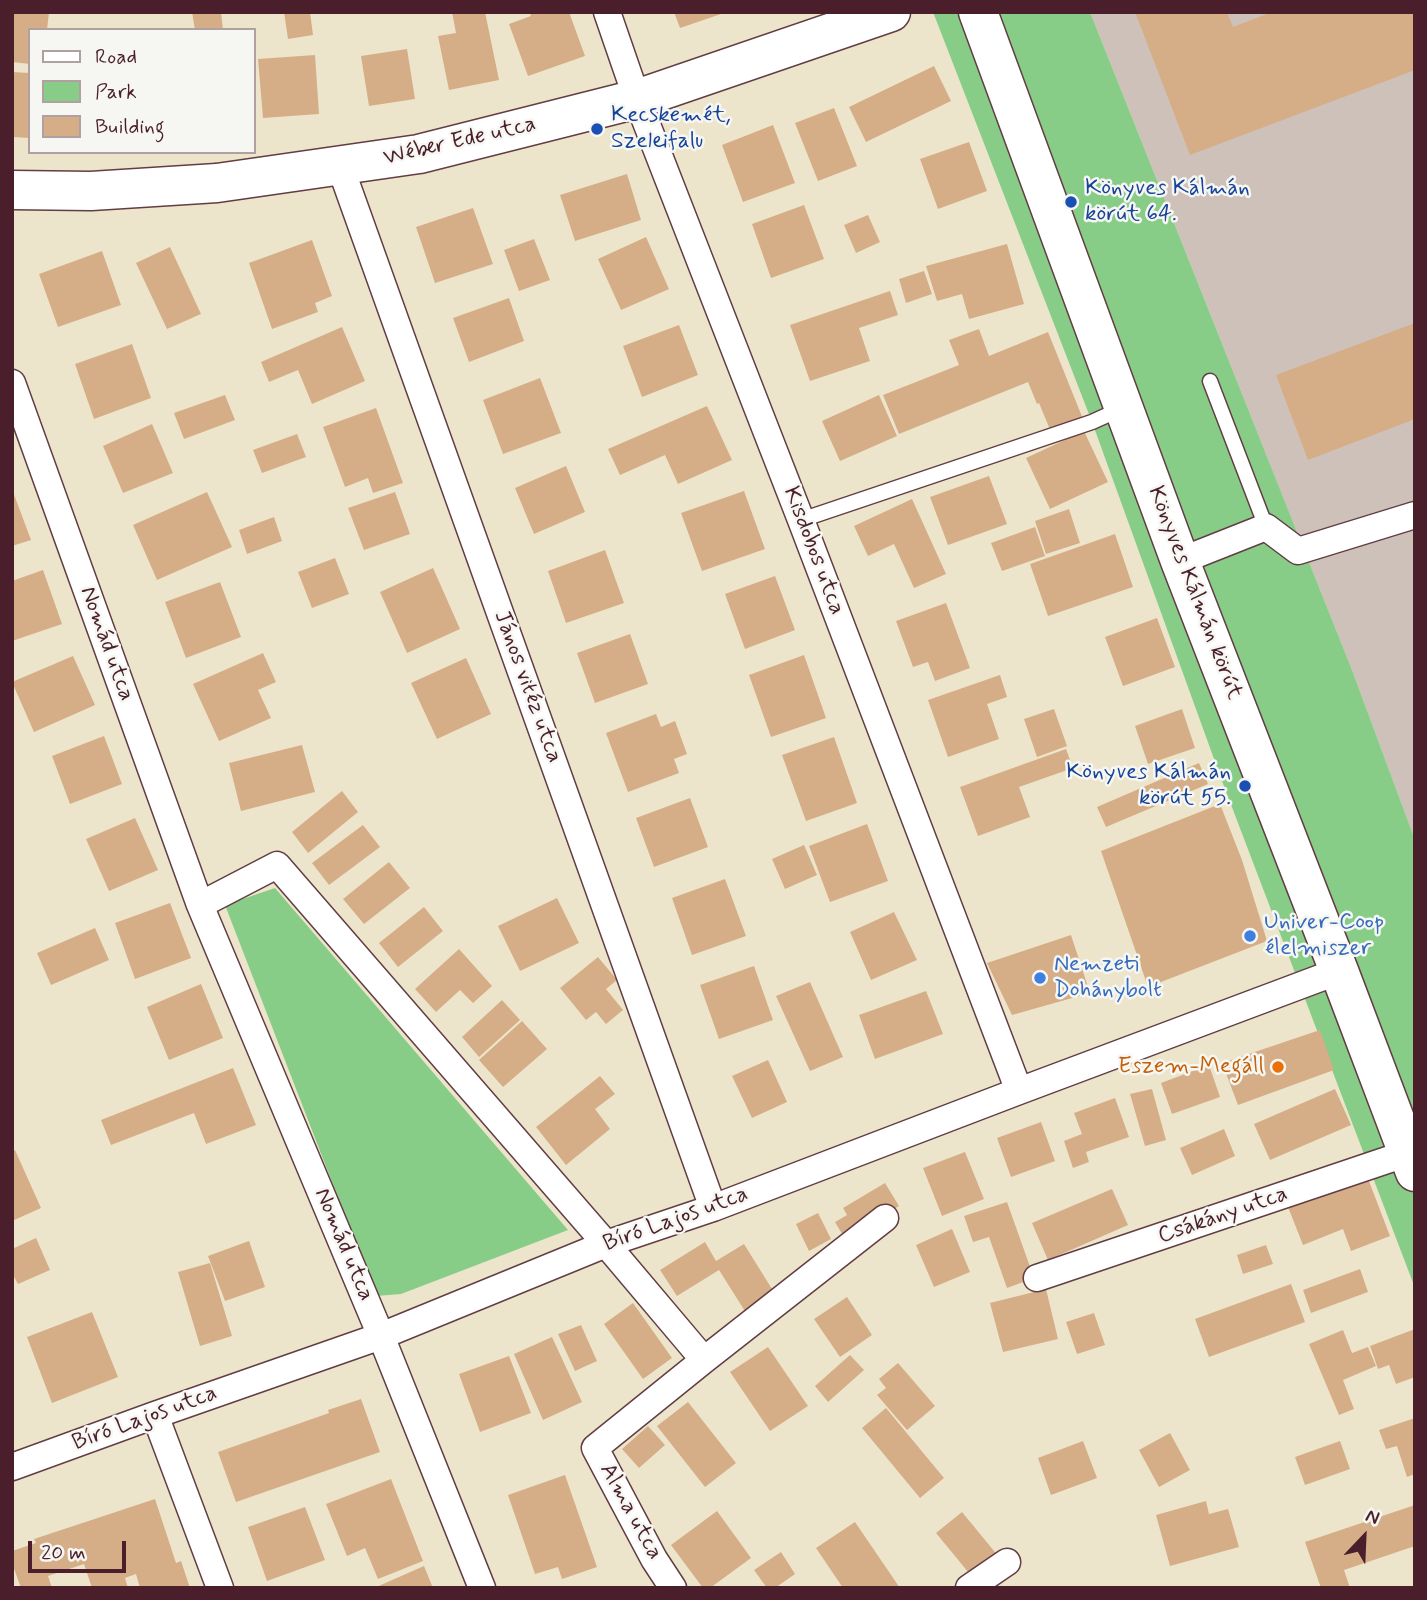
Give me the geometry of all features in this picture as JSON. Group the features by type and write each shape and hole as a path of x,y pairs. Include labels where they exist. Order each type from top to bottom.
{"street":[{"name":"Kisdobos utca","path":"607,12 637,99 1019,1091"},
{"name":"Wéber Ede utca","path":"12,190 90,191 217,183 419,154 637,99 891,12"},
{"name":"Könyves Kálmán körút","path":"978,12 1180,561 1411,1163"},
{"name":"János vitéz utca","path":"341,166 713,1208"},
{"name":"Nomád utca","path":"12,383 200,905 382,1336 482,1588"},
{"path":"1180,561 1266,527 1298,551 1415,515"},
{"path":"200,905 277,865 704,1360"},
{"name":"Bíró Lajos utca","path":"13,1466 382,1336 606,1244 713,1208 1339,971"},
{"name":"Csákány utca","path":"1037,1278 1411,1163"},
{"name":"Alma utca","path":"673,1588 654,1559 595,1448 885,1218"},
{"path":"155,1415 220,1588"},
{"path":"969,1588 1007,1562"}],"lane":[{"path":"1210,381 1266,527"},
{"path":"801,520 1092,422 1124,407"}],"shaded area":[{"path":"1090,12 1415,12 1415,840 1352,670"}],"green space":[{"path":"933,12 1090,12 1352,670 1415,840 1415,1288 1222,781 1092,422"},
{"path":"275,888 568,1230 401,1294 376,1296 225,905"}],"building":[{"path":"12,12 49,12 47,28 28,28 28,64 12,62"},
{"path":"192,12 221,12 223,28 195,28"},
{"path":"284,12 310,12 313,35 288,39"},
{"path":"452,12 485,12 499,80 449,90 438,36 456,33"},
{"path":"529,12 569,12 585,56 528,76 509,24 531,16"},
{"path":"674,12 724,12 724,13 680,28"},
{"path":"1135,12 1227,12 1233,27 1272,12 1415,12 1415,70 1190,155"},
{"path":"407,49 415,99 369,106 361,56"},
{"path":"315,55 319,114 263,118 258,59"},
{"path":"934,66 951,101 866,142 849,107"},
{"path":"12,72 28,73 28,138 12,137"},
{"path":"834,108 857,166 818,181 795,123"},
{"path":"773,125 795,183 743,202 722,145"},
{"path":"969,142 987,191 938,209 920,159"},
{"path":"627,174 641,220 575,241 560,195"},
{"path":"804,205 824,259 771,278 752,224"},
{"path":"473,208 493,264 435,283 416,227"},
{"path":"868,215 880,242 856,253 844,225"},
{"path":"646,237 669,289 621,310 598,259"},
{"path":"534,239 550,280 519,291 504,250"},
{"path":"312,240 332,296 315,303 318,312 272,329 249,263"},
{"path":"1007,244 1024,304 969,319 962,294 937,301 926,266"},
{"path":"170,247 201,314 167,329 136,263"},
{"path":"102,251 121,305 58,327 39,274"},
{"path":"924,271 932,294 906,303 899,279"},
{"path":"890,291 898,315 859,328 870,361 810,381 790,325"},
{"path":"509,298 524,341 469,362 453,318"},
{"path":"1415,323 1415,419 1308,460 1276,375"},
{"path":"679,325 698,375 642,397 623,346"},
{"path":"342,327 365,381 312,404 298,370 269,382 261,362"},
{"path":"979,329 989,356 1048,332 1083,419 1051,432 1028,382 899,434 883,395 959,365 949,340"},
{"path":"132,344 151,398 94,419 75,364"},
{"path":"540,378 561,433 503,454 483,400"},
{"path":"225,395 235,420 184,439 174,413"},
{"path":"879,395 897,436 840,461 822,421"},
{"path":"707,406 732,460 678,484 665,455 620,475 608,449"},
{"path":"376,408 403,483 373,493 368,478 345,487 323,427"},
{"path":"152,424 173,473 123,493 103,446"},
{"path":"1084,431 1108,482 1050,509 1026,458"},
{"path":"297,434 306,457 262,473 253,450"},
{"path":"566,466 585,512 534,534 515,488"},
{"path":"989,476 1007,524 948,545 930,497"},
{"path":"12,489 31,540 12,546"},
{"path":"744,491 765,549 702,571 681,513"},
{"path":"207,492 232,547 157,580 133,525"},
{"path":"395,492 410,534 364,550 348,508"},
{"path":"912,499 946,574 914,588 894,544 868,556 854,526"},
{"path":"1069,509 1080,543 1046,554 1035,521"},
{"path":"274,517 282,541 247,554 239,530"},
{"path":"1035,527 1045,556 1002,571 991,543"},
{"path":"1115,534 1133,587 1048,616 1030,564"},
{"path":"605,550 624,603 566,623 548,571"},
{"path":"335,558 349,594 312,608 298,572"},
{"path":"433,568 460,629 407,653 380,592"},
{"path":"43,570 62,624 12,641 12,581"},
{"path":"775,576 795,630 745,649 725,594"},
{"path":"220,582 241,637 186,658 165,602"},
{"path":"946,603 970,668 935,681 928,662 913,667 896,621"},
{"path":"1157,618 1175,667 1123,686 1105,637"},
{"path":"630,634 648,684 595,703 577,653"},
{"path":"263,653 276,682 258,690 271,718 219,741 193,684"},
{"path":"804,655 826,718 771,737 749,675"},
{"path":"73,656 95,705 34,732 12,682"},
{"path":"466,658 491,714 437,739 411,683"},
{"path":"1000,675 1007,697 987,704 999,739 948,757 928,700"},
{"path":"1054,709 1067,746 1037,757 1024,719"},
{"path":"1182,709 1195,748 1148,764 1135,726"},
{"path":"656,714 661,727 675,721 687,754 674,759 679,773 628,792 606,733"},
{"path":"104,736 122,784 70,804 52,756"},
{"path":"834,737 857,803 806,821 782,755"},
{"path":"302,745 315,792 241,811 229,763"},
{"path":"1066,749 1073,768 1019,787 1030,817 978,836 960,787"},
{"path":"1199,763 1208,784 1106,827 1097,807"},
{"path":"342,791 358,812 308,853 292,832"},
{"path":"690,798 708,847 654,867 636,818"},
{"path":"1220,804 1242,860 1267,941 1148,987 1101,851"},
{"path":"135,818 158,870 109,891 86,839"},
{"path":"867,824 888,881 830,902 809,846"},
{"path":"363,825 380,847 329,885 312,863"},
{"path":"804,845 817,875 785,889 772,859"},
{"path":"389,862 410,888 364,924 343,899"},
{"path":"725,879 746,936 692,955 672,898"},
{"path":"557,898 579,943 520,971 498,926"},
{"path":"170,903 191,958 135,979 115,923"},
{"path":"424,907 443,931 398,967 379,943"},
{"path":"894,912 917,960 871,980 850,932"},
{"path":"95,928 109,960 51,985 37,953"},
{"name":"Nemzeti Dohánybolt","path":"1071,935 1090,993 1012,1015 987,963"},
{"path":"459,949 492,986 473,1003 460,990 436,1012 415,989"},
{"path":"598,957 617,980 606,989 623,1010 606,1024 596,1012 586,1020 560,988"},
{"path":"754,966 773,1020 719,1039 700,985"},
{"path":"810,982 843,1057 810,1071 776,996"},
{"path":"201,984 223,1038 169,1060 147,1007"},
{"path":"926,991 943,1034 875,1059 859,1015"},
{"path":"502,1000 520,1020 479,1057 462,1037"},
{"path":"522,1021 547,1049 503,1087 479,1060"},
{"name":"Eszem-Megáll","path":"1320,1030 1334,1070 1238,1105 1222,1063"},
{"path":"768,1060 787,1102 752,1118 732,1076"},
{"path":"1209,1065 1220,1097 1172,1114 1161,1083"},
{"path":"233,1068 256,1125 206,1144 194,1113 111,1145 101,1120"},
{"path":"600,1076 615,1094 595,1109 610,1129 566,1165 536,1127"},
{"path":"1152,1089 1166,1140 1145,1146 1130,1094"},
{"path":"1335,1089 1351,1125 1270,1160 1254,1124"},
{"path":"1115,1098 1129,1137 1086,1152 1089,1162 1073,1168 1064,1141 1082,1134 1074,1113"},
{"path":"1041,1122 1055,1161 1011,1177 997,1138"},
{"path":"1224,1129 1235,1156 1192,1175 1180,1148"},
{"path":"15,1150 41,1208 12,1221 12,1152"},
{"path":"965,1152 984,1199 942,1216 923,1168"},
{"path":"1367,1176 1390,1236 1351,1251 1343,1229 1303,1245 1288,1207"},
{"path":"885,1183 899,1206 845,1239 835,1222 847,1215 843,1208"},
{"path":"1112,1189 1128,1225 1048,1260 1032,1223"},
{"path":"1007,1202 1034,1278 1007,1288 989,1237 973,1242 964,1216"},
{"path":"818,1213 831,1239 809,1251 796,1224"},
{"path":"952,1229 970,1272 934,1287 916,1245"},
{"path":"36,1238 50,1270 18,1284 12,1273 12,1249"},
{"path":"249,1241 265,1287 225,1301 208,1256"},
{"path":"705,1242 716,1261 744,1244 777,1297 748,1316 719,1270 677,1296 660,1270"},
{"path":"1266,1245 1273,1264 1243,1274 1237,1255"},
{"path":"210,1263 232,1336 200,1346 178,1272"},
{"path":"1360,1269 1368,1292 1311,1313 1303,1290"},
{"path":"1291,1284 1305,1322 1209,1357 1195,1319"},
{"path":"1046,1289 1058,1339 1003,1352 990,1303"},
{"path":"847,1297 872,1335 840,1357 814,1319"},
{"path":"633,1303 672,1358 643,1379 604,1324"},
{"path":"92,1312 118,1377 52,1403 27,1337"},
{"path":"1094,1313 1105,1345 1077,1354 1066,1322"},
{"path":"581,1325 597,1361 575,1371 558,1334"},
{"path":"1415,1329 1415,1377 1396,1384 1389,1365 1378,1369 1370,1346"},
{"path":"1343,1330 1352,1353 1368,1347 1376,1366 1343,1380 1354,1409 1339,1415 1309,1344"},
{"path":"552,1337 582,1402 543,1420 514,1354"},
{"path":"768,1347 808,1406 770,1431 730,1372"},
{"path":"850,1355 864,1370 828,1402 815,1386"},
{"path":"509,1356 531,1413 480,1432 459,1374"},
{"path":"898,1363 935,1406 907,1430 877,1395 886,1388 879,1379"},
{"path":"361,1399 380,1452 236,1502 218,1452"},
{"path":"688,1402 736,1463 705,1487 657,1426"},
{"path":"886,1408 944,1478 920,1498 862,1428"},
{"path":"1415,1418 1415,1474 1407,1477 1397,1446 1386,1449 1379,1430"},
{"path":"648,1426 665,1445 639,1468 622,1449"},
{"path":"1170,1433 1190,1470 1159,1487 1139,1450"},
{"path":"1083,1441 1097,1478 1051,1495 1038,1458"},
{"path":"1340,1441 1350,1469 1305,1485 1295,1457"},
{"path":"565,1475 597,1567 562,1579 558,1567 535,1574 508,1495"},
{"path":"391,1479 423,1561 378,1579 365,1548 347,1556 326,1504"},
{"path":"155,1499 176,1563 181,1561 190,1588 140,1588 136,1574 125,1578 128,1588 92,1588 84,1564 48,1576 52,1588 21,1588 12,1563 12,1551 36,1543 34,1539"},
{"path":"1206,1501 1209,1514 1228,1509 1239,1547 1170,1566 1156,1515"},
{"path":"1415,1505 1415,1546 1344,1570 1350,1588 1321,1588 1305,1542"},
{"path":"305,1507 325,1560 267,1581 248,1527"},
{"path":"717,1511 751,1558 710,1588 703,1588 671,1545"},
{"path":"962,1512 999,1557 973,1578 936,1533"},
{"path":"855,1522 900,1588 843,1588 816,1548"},
{"path":"781,1552 795,1574 775,1588 767,1588 754,1570"},
{"path":"424,1566 433,1588 374,1588"}],"place":[{"name":"Kecskemét, Szeleifalu","path":"597,129"},
{"name":"Könyves Kálmán körút 64.","path":"1071,202"},
{"name":"Könyves Kálmán körút 55.","path":"1245,786"},
{"name":"Univer-Coop élelmiszer","path":"1250,936"},
{"name":"Nemzeti Dohánybolt","path":"1040,978"},
{"name":"Eszem-Megáll","path":"1278,1067"}]}
